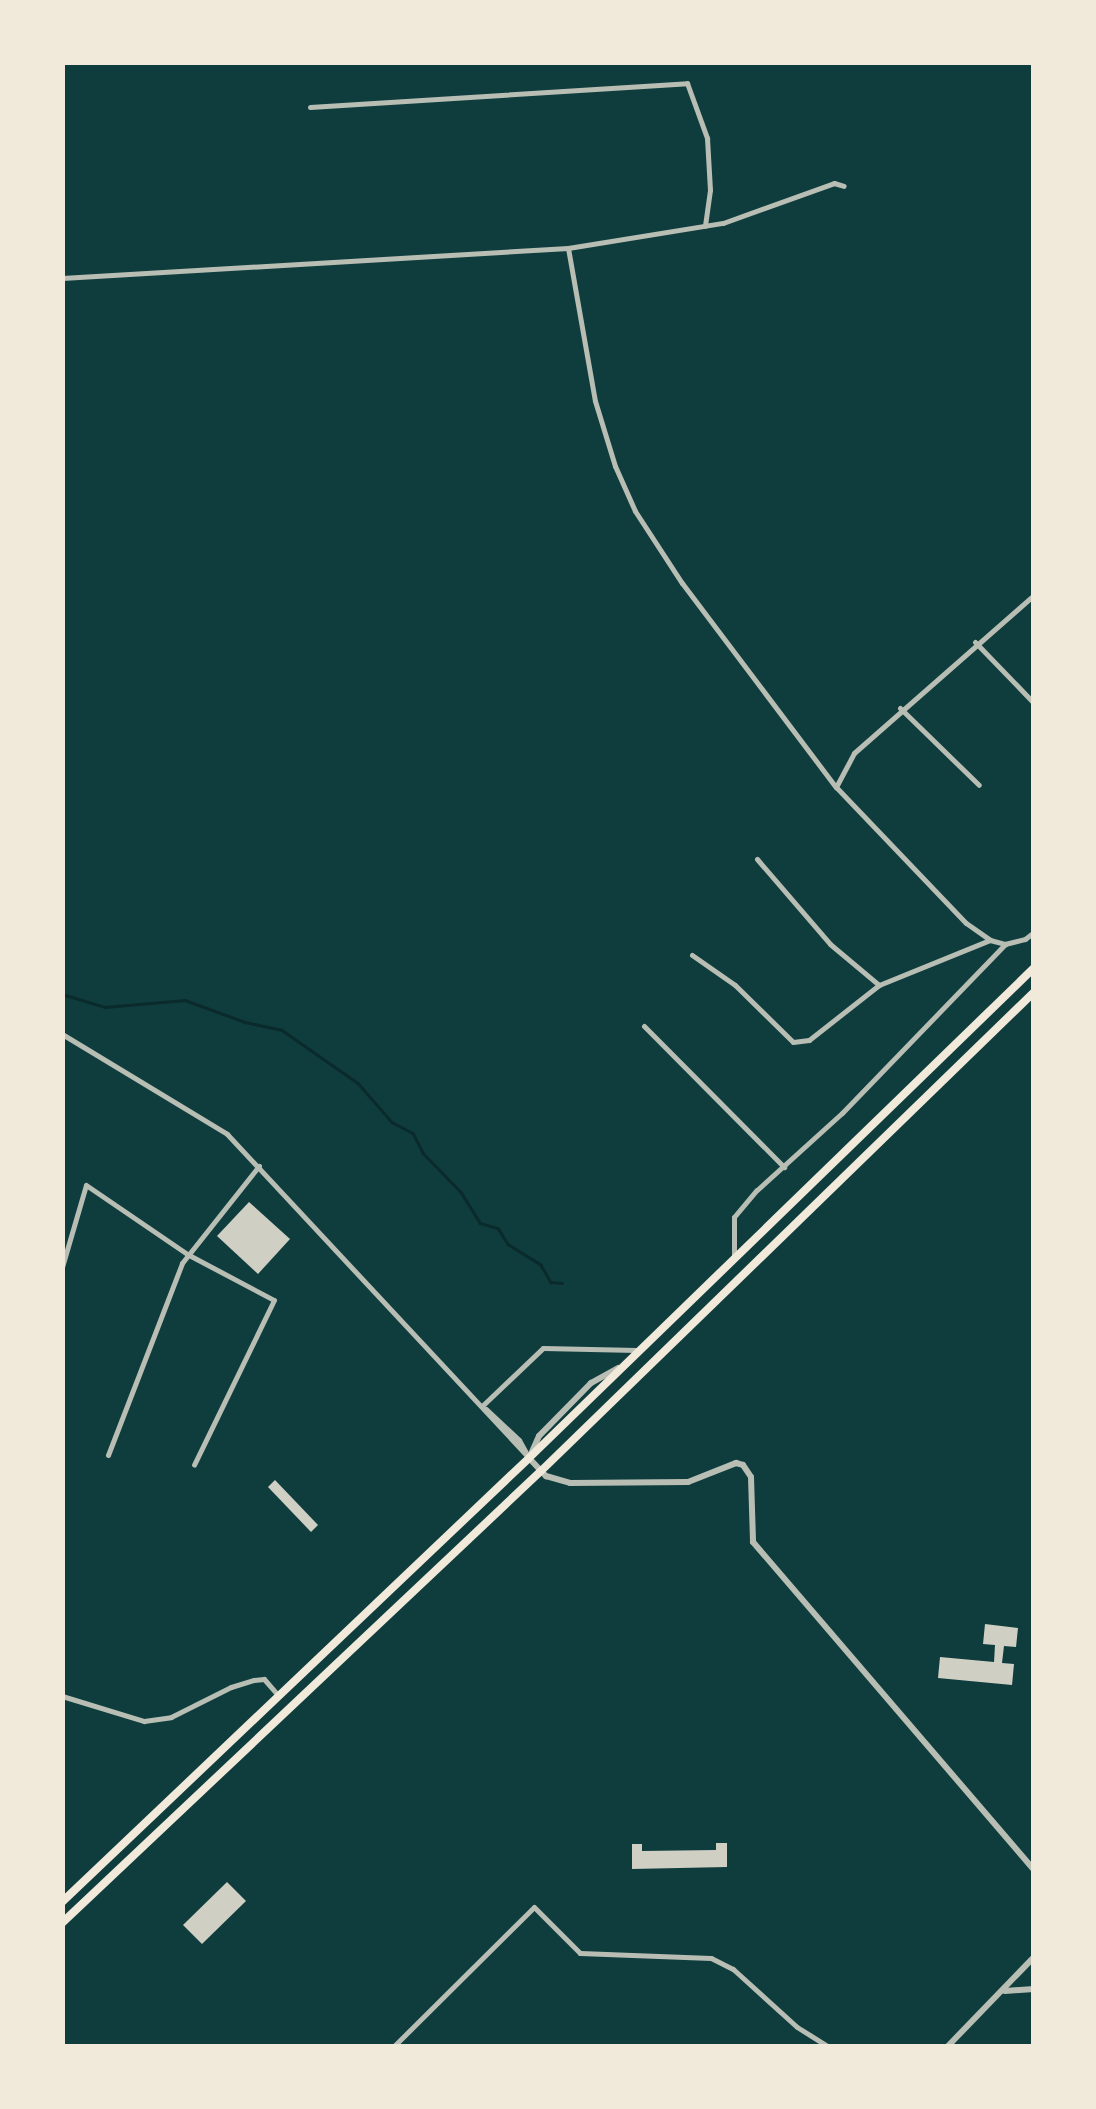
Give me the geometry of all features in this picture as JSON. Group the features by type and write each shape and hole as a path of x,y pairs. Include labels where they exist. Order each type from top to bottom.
{"highway":[{"path":"62,1902 529,1458 1034,968"},
{"path":"62,1923 541,1470 1034,992"}],"street":[{"path":"310,107 688,84 706,138 710,190 706,226"},
{"path":"62,278 568,248 706,226 834,183 844,186"},
{"path":"568,248 599,419 635,511 734,657 836,786 966,923 990,940 1005,944 1025,939 1034,932"},
{"path":"836,786 854,752 975,642 1034,595"},
{"path":"975,642 1034,702"},
{"path":"900,708 979,785"},
{"path":"757,858 830,944 879,985"},
{"path":"692,955 735,985 793,1042 809,1040 879,985 990,940"},
{"path":"734,1256 734,1217 1005,944"},
{"path":"644,1026 784,1167"},
{"path":"62,1034 227,1134 541,1470 570,1483 688,1482 736,1463 743,1465 751,1477 753,1542 1034,1870"},
{"path":"108,1456 188,1254 259,1166"},
{"path":"62,1267 86,1185 188,1254 274,1300 194,1465"},
{"path":"483,1407 543,1348 638,1350"},
{"path":"62,1696 144,1721 171,1717 231,1686 264,1678 278,1695"},
{"path":"394,2046 534,1907 580,1954 711,1958 733,1968 796,2027 828,2046"},
{"path":"1034,1959 1034,1970"},
{"path":"948,2046 1034,1959"},
{"path":"1004,1992 1034,1989"}],"building":[{"path":"249,1202 290,1239 258,1274 217,1236"},
{"path":"275,1480 318,1525 311,1532 268,1487"},
{"path":"985,1624 1018,1628 1016,1647 1004,1646 1002,1663 1014,1664 1012,1685 938,1678 940,1657 994,1662 995,1645 983,1644"},
{"path":"716,1843 727,1843 727,1867 632,1869 632,1844 642,1844 642,1851 716,1850"},
{"path":"227,1882 246,1901 202,1944 183,1925"}],"waterway":[{"path":"62,994 105,1007 185,1000 245,1022 282,1030 358,1083 392,1122 413,1133 423,1153 461,1192 480,1223 498,1228 508,1244 541,1265 551,1282 562,1283"}]}
